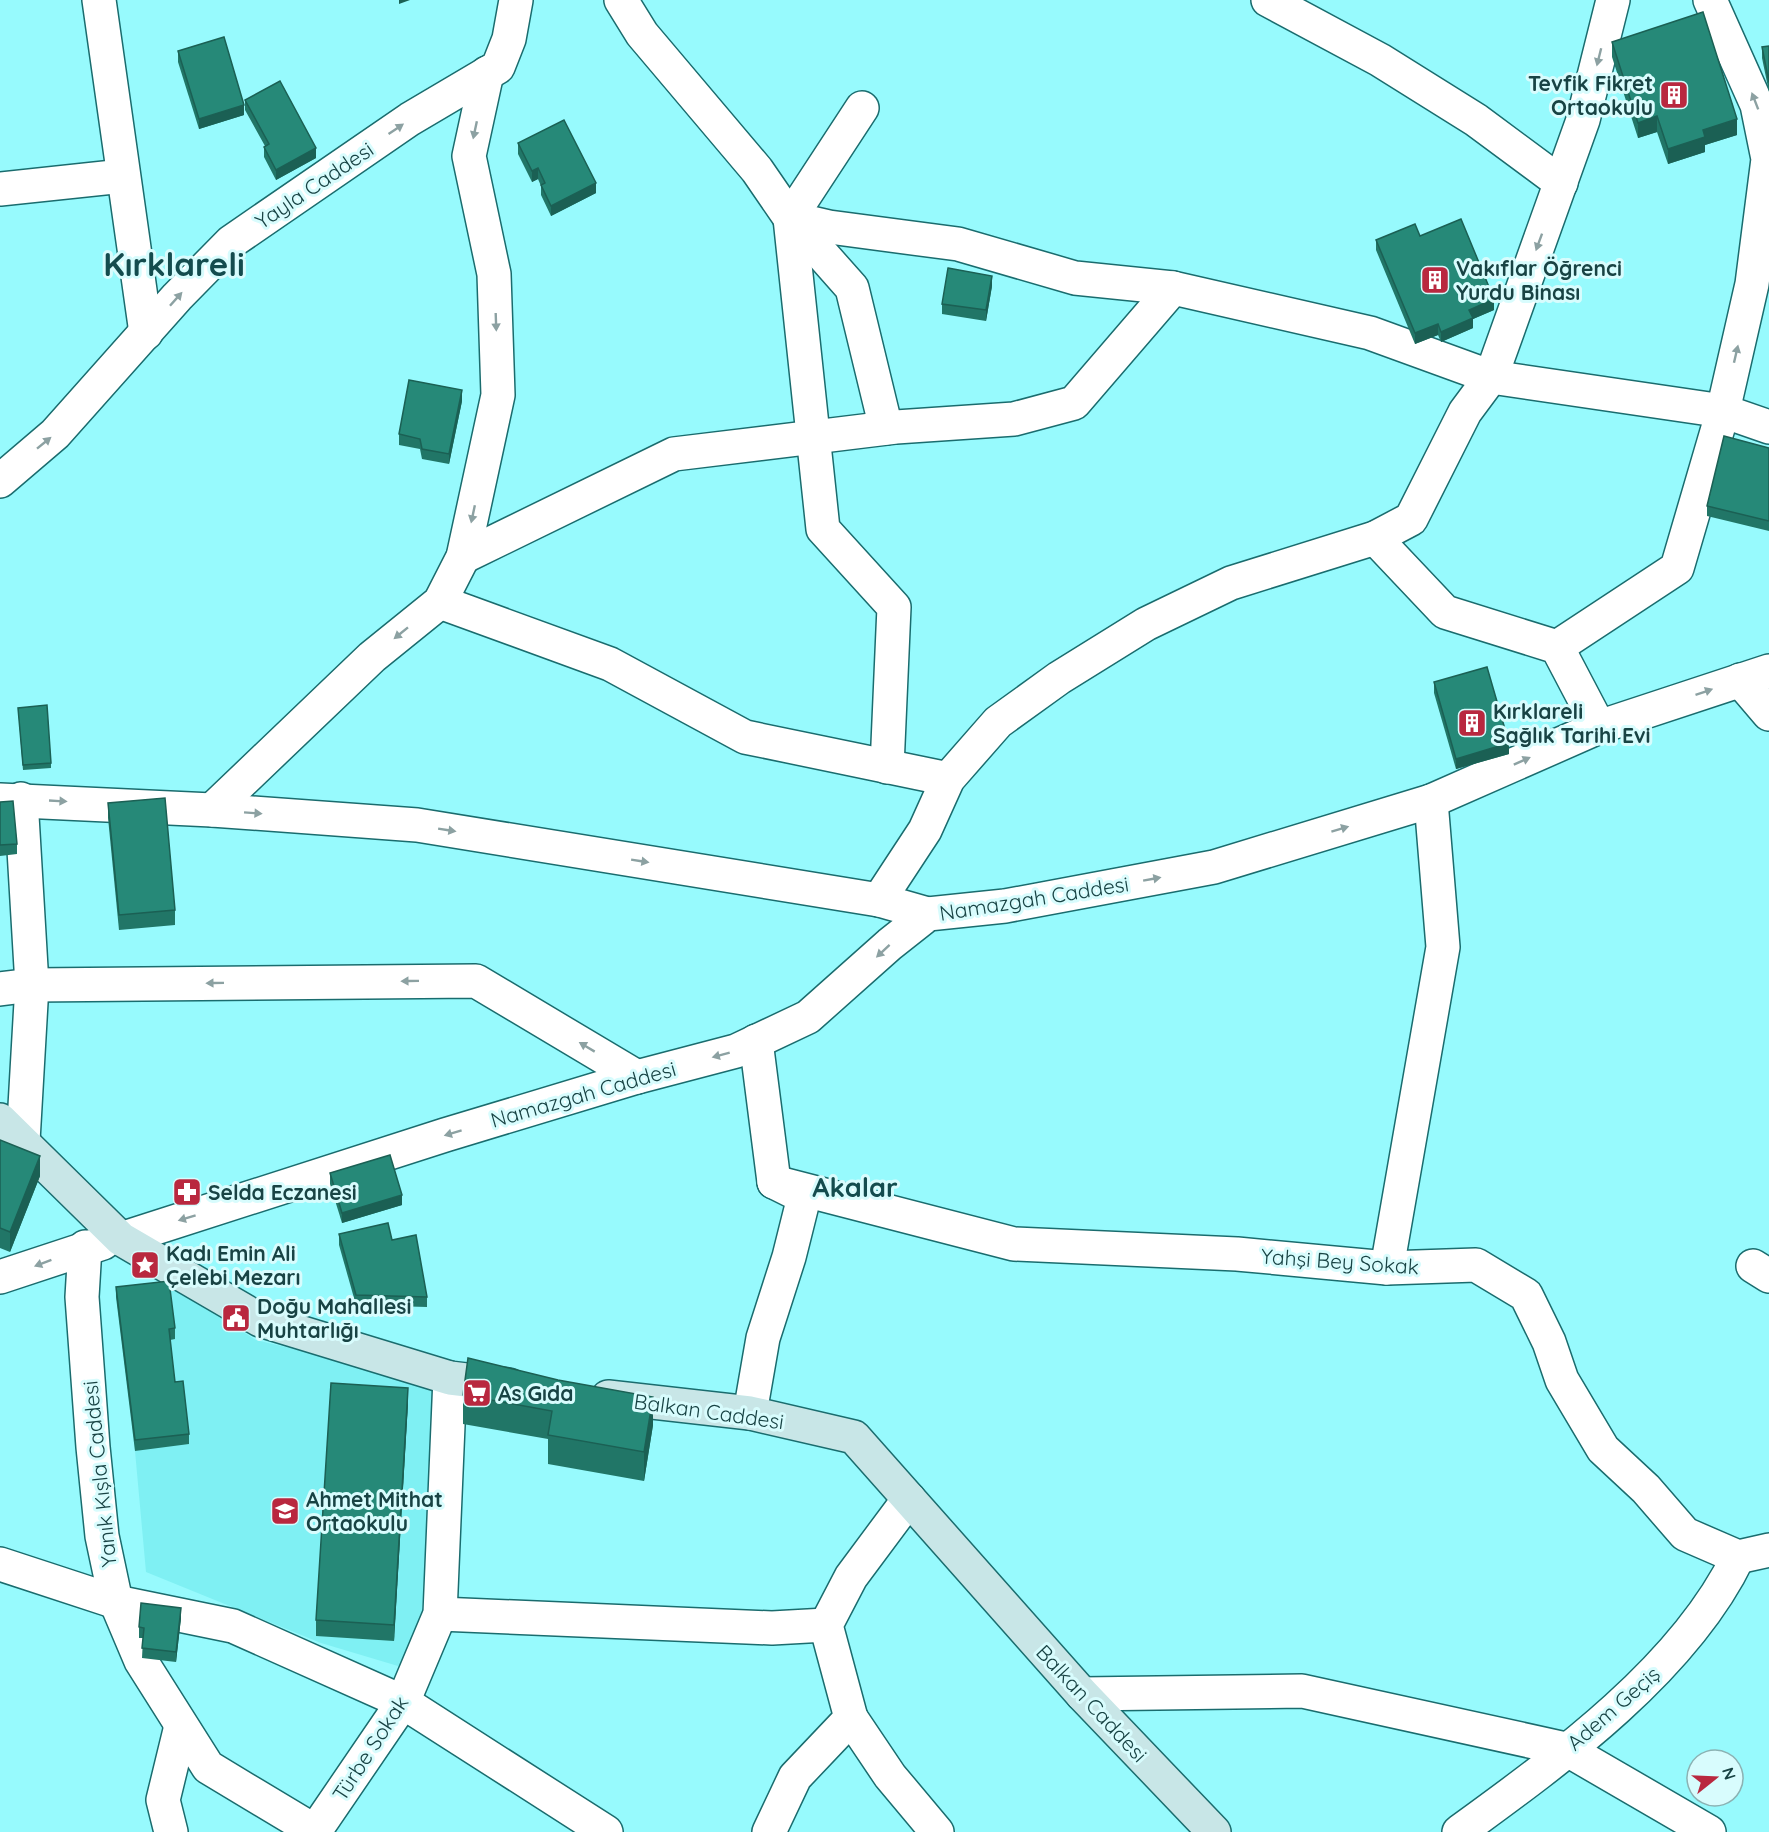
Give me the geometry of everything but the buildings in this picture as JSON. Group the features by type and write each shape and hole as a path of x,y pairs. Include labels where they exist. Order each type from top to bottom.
{"main road":[{"path":"11,1131 121,1239 260,1320 450,1378 542,1389"},
{"name":"Balkan Caddesi","path":"577,1393 750,1413 854,1437 1082,1694 1214,1832"}],"street":[{"path":"99,0 146,333"},
{"name":"Yayla Caddesi","path":"0,481 55,434 231,242 411,119 498,67 509,39 516,0"},
{"path":"621,0 642,34 757,170 790,218 852,288 886,428"},
{"path":"1268,0 1380,60 1476,120 1561,183"},
{"path":"879,900 925,830 948,779 998,722 1059,678 1146,624 1232,583 1376,538 1411,519 1465,412 1491,377 1583,120 1613,0"},
{"path":"1557,647 1677,568 1723,411 1752,284 1768,159 1758,105 1710,0"},
{"path":"212,810 372,657 440,602 464,557 498,395 494,273 469,156 488,73"},
{"path":"862,108 790,218 823,529 894,607 887,767"},
{"path":"0,189 123,176"},
{"path":"790,218 829,227 958,244 1075,278 1173,288 1370,333 1491,377 1723,411 1769,427"},
{"path":"464,557 674,454 886,428 1014,419 1074,403 1173,288"},
{"path":"1376,538 1445,612 1557,647 1599,727"},
{"path":"440,602 610,664 745,737 948,779"},
{"path":"1755,675 1769,714"},
{"name":"Namazgah Caddesi","path":"121,1239 637,1077 736,1051 808,1017 890,944 928,914 1005,906 1214,867 1431,801 1599,727 1755,675"},
{"path":"11,1131 32,985 11,800 212,810 417,825 879,900 928,914"},
{"path":"1387,1268 1443,947 1431,801"},
{"path":"0,989 32,985 476,981 637,1077"},
{"path":"750,1413 763,1338 789,1257 804,1197 774,1182 756,1041"},
{"name":"Yahşi Bey Sokak","path":"774,1182 1014,1244 1238,1254 1387,1268 1476,1266 1526,1295 1549,1342 1562,1380 1603,1449 1646,1489 1685,1534 1753,1554"},
{"path":"0,1277 85,1247 121,1239"},
{"name":"Yanık Kışla Caddesi","path":"85,1247 82,1297 93,1447 102,1536 116,1602 141,1662 208,1767 315,1831"},
{"name":"Türbe Sokak","path":"315,1831 403,1702 440,1614 450,1378"},
{"path":"909,1499 851,1577 826,1625 852,1718 891,1776 937,1832"},
{"name":"Adem Geçiş","path":"1459,1832 1614,1711 1658,1669 1753,1554"},
{"path":"0,1564 116,1602 233,1626 403,1702 606,1832"},
{"path":"440,1614 772,1628 826,1625"},
{"path":"1082,1694 1302,1690 1566,1749 1709,1832"},
{"path":"769,1832 795,1777 852,1718"},
{"path":"171,1832 163,1800 181,1726"}],"shaded area":[{"name":"Ahmet Mithat Ortaokulu","path":"165,1283 256,1340 436,1383 421,1627 408,1669 321,1643 146,1572 135,1451 115,1289"}],"place":[{"name":"Tevfik Fikret Ortaokulu","path":"1674,95"},
{"name":"Vakıflar Öğrenci Yurdu Binası","path":"1435,280"},
{"name":"Kırklareli Sağlık Tarihi Evi","path":"1472,723"},
{"name":"Selda Eczanesi","path":"187,1192"},
{"name":"Kadı Emin Ali Çelebi Mezarı","path":"145,1265"},
{"name":"Doğu Mahallesi Muhtarlığı","path":"236,1318"},
{"name":"As Gıda","path":"477,1393"},
{"name":"Ahmet Mithat Ortaokulu","path":"285,1511"}],"district":[{"name":"Kırklareli","path":"174,263"},
{"name":"Akalar","path":"855,1187"}]}
